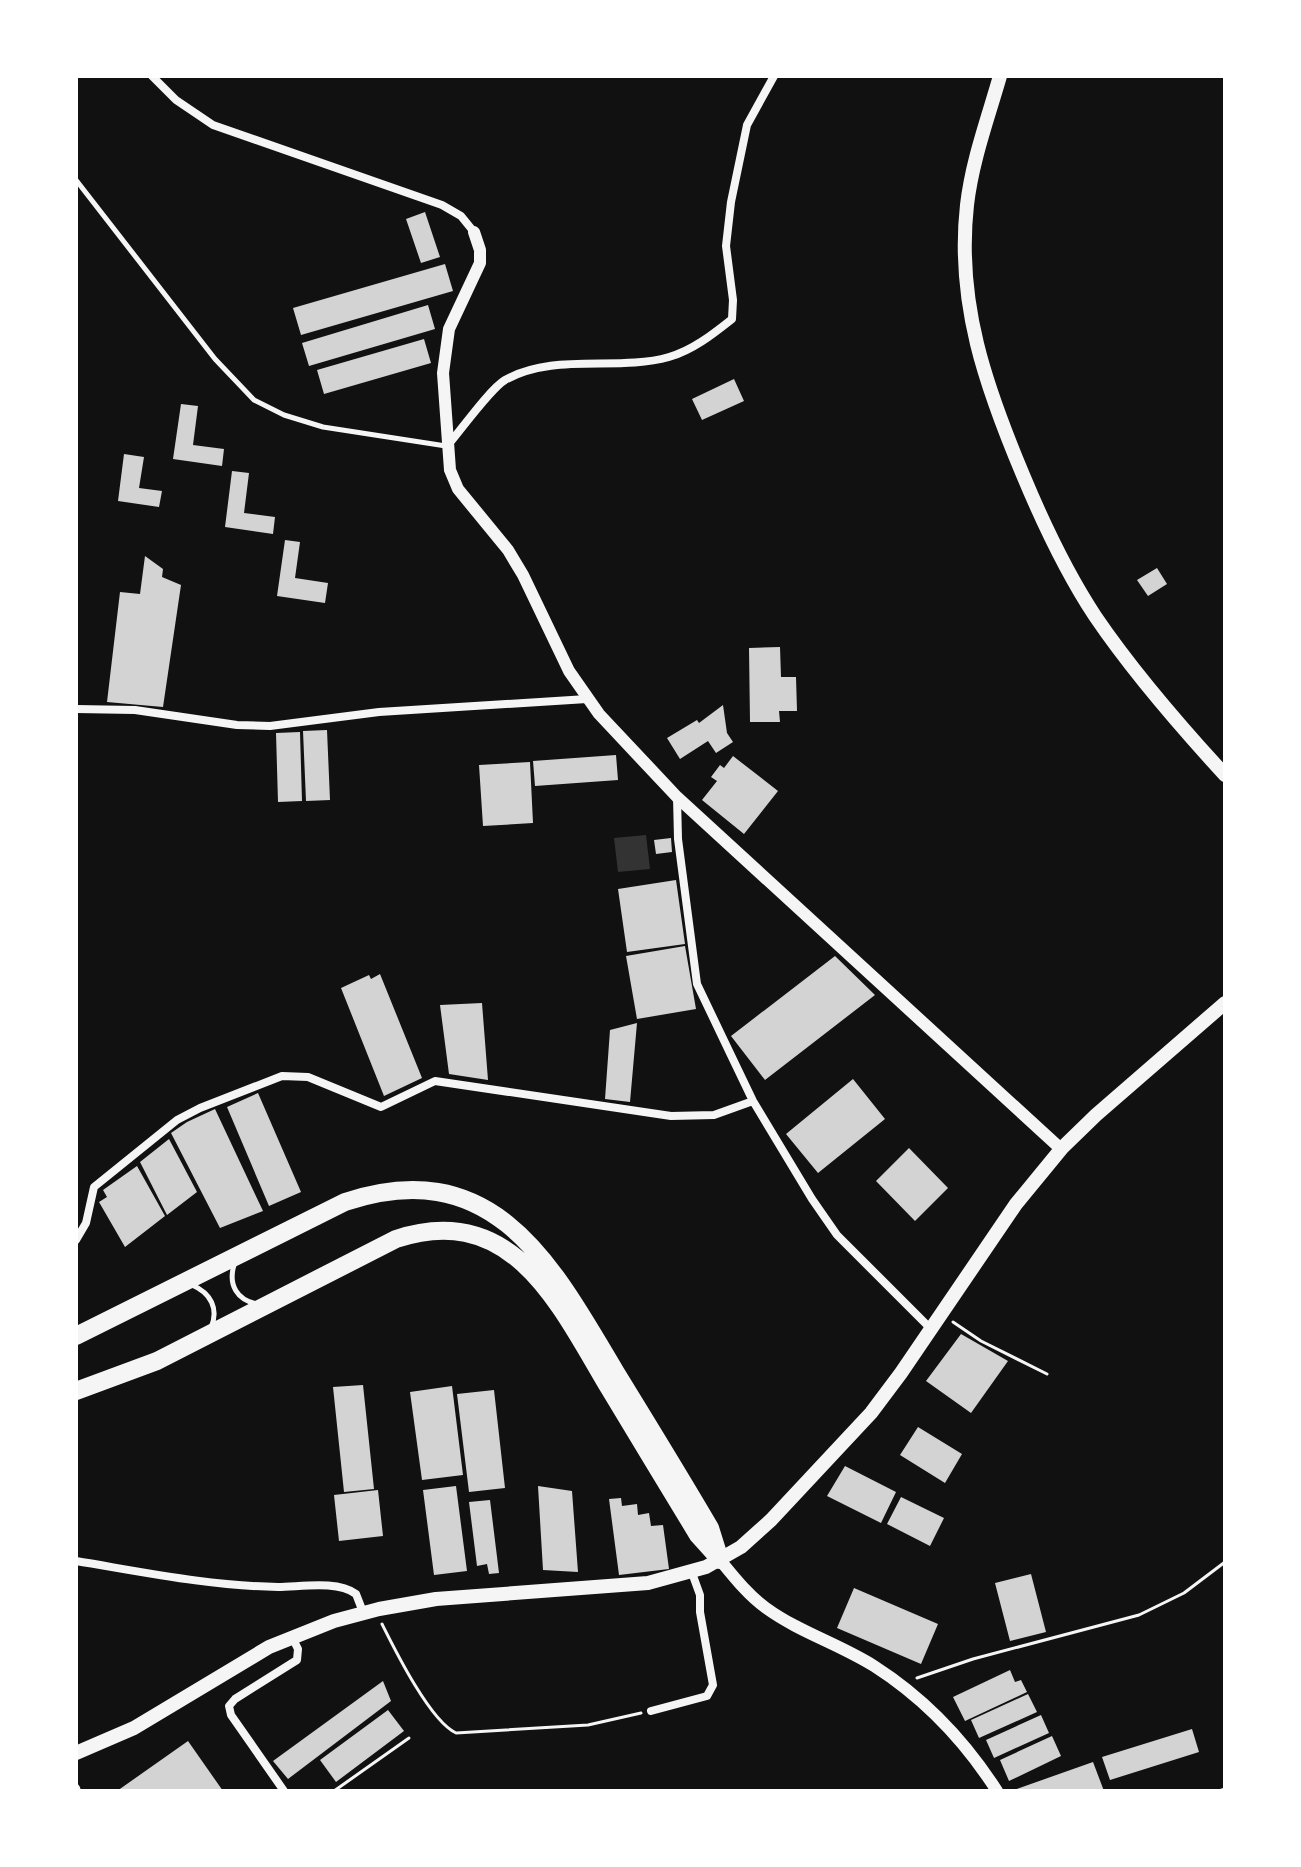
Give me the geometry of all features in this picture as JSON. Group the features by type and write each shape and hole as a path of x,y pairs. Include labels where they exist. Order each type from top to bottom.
{"highway":[{"path":"76,1336 345,1202 391,1191 419,1191 456,1197 507,1223 535,1248 572,1299 710,1528 720,1560"},
{"path":"76,1391 130,1373 410,1234 455,1231 470,1234 498,1245 525,1264 549,1289 698,1535 720,1560"}],"main road":[{"path":"1000,76 976,158 967,206 968,306 983,371 1033,499 1087,603 1152,692 1225,775"},
{"path":"76,1753 134,1728 238,1664 292,1637 363,1612 436,1599 648,1583 692,1573 720,1560 757,1534 838,1451 886,1393 1016,1204 1061,1149 1225,1003"}],"street":[{"path":"152,76 176,100 213,125 442,205 461,216 474,232 480,250 480,263 449,329 443,373 450,470 458,489 508,550 523,575 569,671 587,699 634,755 677,797 1061,1149"},
{"path":"447,446 502,381 533,369 572,363 669,357 706,340 732,319 733,300 726,246 731,202 747,125 774,76"},
{"path":"76,709 135,710 237,725 270,726 379,712 587,699"},
{"path":"677,797 678,839 697,984 753,1101 812,1199 837,1235 931,1329"},
{"path":"76,1240 86,1223 94,1187 149,1142 177,1120 200,1108 282,1076 308,1077 381,1107 435,1081 671,1116 714,1115 753,1101"},
{"path":"720,1560 749,1594 766,1608 862,1659 905,1688 955,1734 997,1791"},
{"path":"76,1561 197,1581 265,1587 342,1587 356,1594 363,1612"},
{"path":"651,1711 707,1696 713,1685 700,1612 700,1595 692,1573"},
{"path":"284,1791 231,1715 229,1706 235,1699 297,1660 298,1649 292,1637"}],"lane":[{"path":"76,180 215,359 254,400 284,415 323,427 447,446"},
{"path":"247,1250 233,1267 234,1289 251,1303 259,1305 274,1301"},
{"path":"172,1288 186,1284 194,1286 211,1300 213,1323 198,1340"}],"path":[{"path":"941,1314 981,1341 1047,1374"},
{"path":"905,1688 912,1680 973,1659 1139,1615 1184,1593 1225,1562"},
{"path":"379,1609 381,1622 411,1680 446,1726 456,1733 588,1725 651,1711"},
{"path":"334,1791 409,1738"},
{"path":"1219,1791 1225,1789"}],"shaded area":[{"path":"646,835 650,869 618,872 614,838"}],"building":[{"path":"425,212 440,257 421,263 406,219"},
{"path":"445,264 453,291 301,335 293,308"},
{"path":"428,305 435,329 309,366 302,343"},
{"path":"424,339 431,363 324,394 317,370"},
{"path":"734,379 744,401 702,420 692,399"},
{"path":"181,404 198,406 193,445 224,449 222,466 173,459"},
{"path":"124,454 144,457 139,488 162,491 159,507 118,501"},
{"path":"232,471 249,473 244,513 275,517 273,534 225,527"},
{"path":"285,540 300,542 295,578 328,583 325,603 277,596"},
{"path":"145,556 163,569 162,577 181,585 163,707 107,702 120,592 140,594"},
{"path":"1157,568 1167,584 1148,596 1137,580"},
{"path":"780,647 781,677 796,677 797,711 779,711 780,722 750,722 749,648"},
{"path":"723,705 727,733 733,742 716,753 708,741 680,759 667,738 697,720 699,723"},
{"path":"327,730 330,800 306,801 303,731"},
{"path":"300,732 302,801 278,802 276,733"},
{"path":"616,755 618,780 535,786 533,761"},
{"path":"733,756 778,791 744,834 702,800 717,781 711,777 720,765 724,768"},
{"path":"530,762 533,823 483,826 479,765"},
{"path":"671,838 672,852 656,854 654,840"},
{"path":"676,880 685,944 627,952 618,889"},
{"path":"685,946 696,1009 637,1019 626,956"},
{"path":"835,956 875,995 765,1080 731,1036"},
{"path":"380,974 422,1078 384,1096 341,988 369,975 371,979"},
{"path":"482,1003 488,1080 449,1074 440,1005"},
{"path":"637,1023 630,1102 605,1099 610,1030"},
{"path":"853,1079 885,1119 818,1173 786,1134"},
{"path":"258,1093 301,1192 269,1206 227,1107"},
{"path":"215,1109 263,1211 220,1228 171,1133"},
{"path":"169,1139 197,1192 167,1215 140,1162"},
{"path":"909,1148 948,1188 915,1221 876,1181"},
{"path":"137,1166 165,1216 125,1247 99,1202 107,1197 103,1190"},
{"path":"961,1334 1008,1361 971,1413 926,1381"},
{"path":"363,1385 374,1489 344,1492 333,1387"},
{"path":"452,1386 463,1475 422,1480 410,1392"},
{"path":"494,1390 505,1488 469,1492 457,1394"},
{"path":"918,1427 962,1454 945,1483 900,1455"},
{"path":"845,1466 896,1492 881,1523 827,1496"},
{"path":"456,1486 467,1571 434,1575 423,1490"},
{"path":"538,1486 572,1491 578,1572 543,1570"},
{"path":"378,1490 383,1536 339,1541 334,1495"},
{"path":"901,1497 944,1518 930,1546 887,1524"},
{"path":"621,1498 622,1506 637,1504 638,1515 649,1513 651,1526 663,1525 669,1569 619,1575 609,1499"},
{"path":"490,1500 499,1573 489,1574 487,1564 477,1566 469,1502"},
{"path":"1031,1574 1046,1632 1010,1641 995,1583"},
{"path":"854,1588 938,1624 921,1664 837,1628"},
{"path":"1010,1670 1015,1682 1021,1680 1027,1692 965,1721 953,1697"},
{"path":"383,1681 391,1701 288,1779 273,1761"},
{"path":"1028,1694 1037,1712 979,1738 971,1720"},
{"path":"388,1710 404,1731 336,1782 320,1760"},
{"path":"1041,1715 1049,1733 994,1758 986,1740"},
{"path":"1192,1729 1199,1752 1110,1780 1102,1757"},
{"path":"1052,1736 1061,1756 1009,1781 1000,1760"},
{"path":"188,1741 223,1791 117,1791"},
{"path":"1093,1762 1104,1791 1011,1791"}]}
